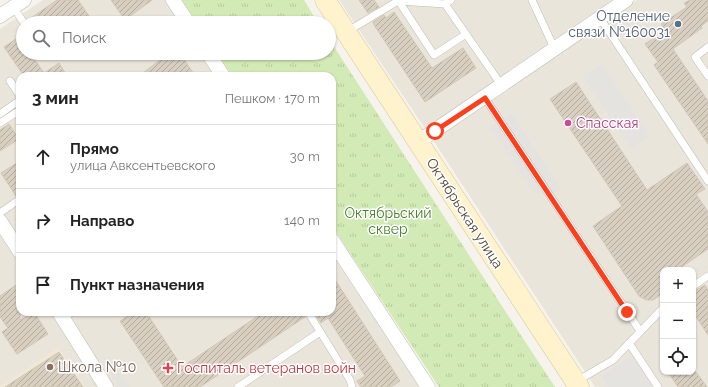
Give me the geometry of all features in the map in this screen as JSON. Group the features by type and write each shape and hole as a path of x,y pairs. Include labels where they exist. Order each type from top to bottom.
{"main road":[{"name":"Октябрьская улица","path":"324,0 335,16"},
{"name":"Октябрьская улица","path":"336,17 577,385"}],"street":[{"path":"173,0 183,16"},
{"path":"418,142 485,98 626,0"},
{"path":"0,16 18,3"},
{"path":"213,60 220,72"},
{"path":"2,227 16,246"},
{"path":"336,256 428,387"},
{"path":"65,316 106,387"}],"lane":[{"path":"346,32 398,0 448,2 466,34 502,86"},
{"path":"398,0 434,55 466,34"},
{"path":"532,0 555,50"},
{"path":"18,3 22,16"},
{"path":"600,18 708,181"},
{"path":"708,47 695,57 708,76"},
{"path":"10,81 16,90"},
{"path":"485,98 640,331"},
{"path":"0,114 16,103"},
{"path":"0,123 16,113"},
{"path":"0,213 16,202"},
{"path":"696,284 708,276"},
{"path":"577,385 613,360 660,311"},
{"path":"310,316 350,380 352,387"},
{"path":"238,387 320,332"},
{"path":"629,343 658,387"}],"shaded area":[{"path":"43,0 166,0 176,16 19,16"},
{"path":"339,0 613,0 426,130"},
{"path":"637,0 708,0 708,387 595,387 433,140"},
{"path":"16,18 16,60 205,60 212,72 16,72 16,234 0,208 0,29"},
{"path":"602,64 650,136 631,148 583,76"},
{"path":"512,113 561,188 553,194 503,119"},
{"path":"498,122 543,190 535,195 490,127"},
{"path":"0,232 16,258 16,316 54,316 99,387 0,387"},
{"path":"336,260 419,387 114,387 69,316 336,316"},
{"name":"Школа №10","path":"59,347 85,387 0,387 0,386"},
{"path":"637,352 661,387 608,387 601,376"},
{"path":"109,357 129,387 119,387 102,361"}],"green space":[{"path":"182,0 304,0 314,16 192,16"},
{"name":"Октябрьский сквер","path":"336,50 555,387 439,387 336,232 336,72 229,72 222,60 336,60"}],"building":[{"path":"57,0 78,0 89,16 34,16"},
{"path":"111,0 152,0 130,16 122,16"},
{"path":"359,0 374,0 379,7 368,13"},
{"path":"690,0 708,0 708,21 701,26 702,28 673,49 708,101 708,144 654,65 658,62 645,44 665,30 661,24 687,7 684,3"},
{"path":"394,12 432,68 463,48 476,68 425,102 374,25 373,22 384,15 386,18"},
{"path":"16,39 16,60 35,60 43,72 21,72 4,47"},
{"path":"160,60 185,60 192,72 144,72"},
{"path":"59,63 65,72 46,72"},
{"path":"576,82 647,190 687,163 705,189 696,194 708,212 708,249 681,267 660,267 660,295 653,300 646,300 639,296 593,226 622,206 550,99"},
{"path":"9,124 16,134 16,141 0,151 0,130"},
{"path":"16,164 16,196 1,173"},
{"path":"336,281 400,381 391,387 361,387 357,381 365,376 328,318 321,323 317,316 336,316"},
{"path":"16,285 16,316 20,316 20,320 27,316 37,316 48,334 17,354 2,332 8,328 0,317 0,296"},
{"path":"705,285 708,290 708,335 696,317 696,290"},
{"path":"128,316 149,316 182,367 258,316 305,317 200,387 164,387 120,321"},
{"name":"Школа №10","path":"59,352 83,387 5,387"},
{"path":"696,372 707,387 678,387 670,375 696,375"}],"place":[{"name":"Отделение связи №160031","path":"678,24"},
{"name":"Спасская","path":"568,123"},
{"name":"Школа №10","path":"50,367"},
{"name":"Госпиталь ветеранов войн","path":"168,368"}],"route":[{"path":"435,131 485,98 627,312"}]}
